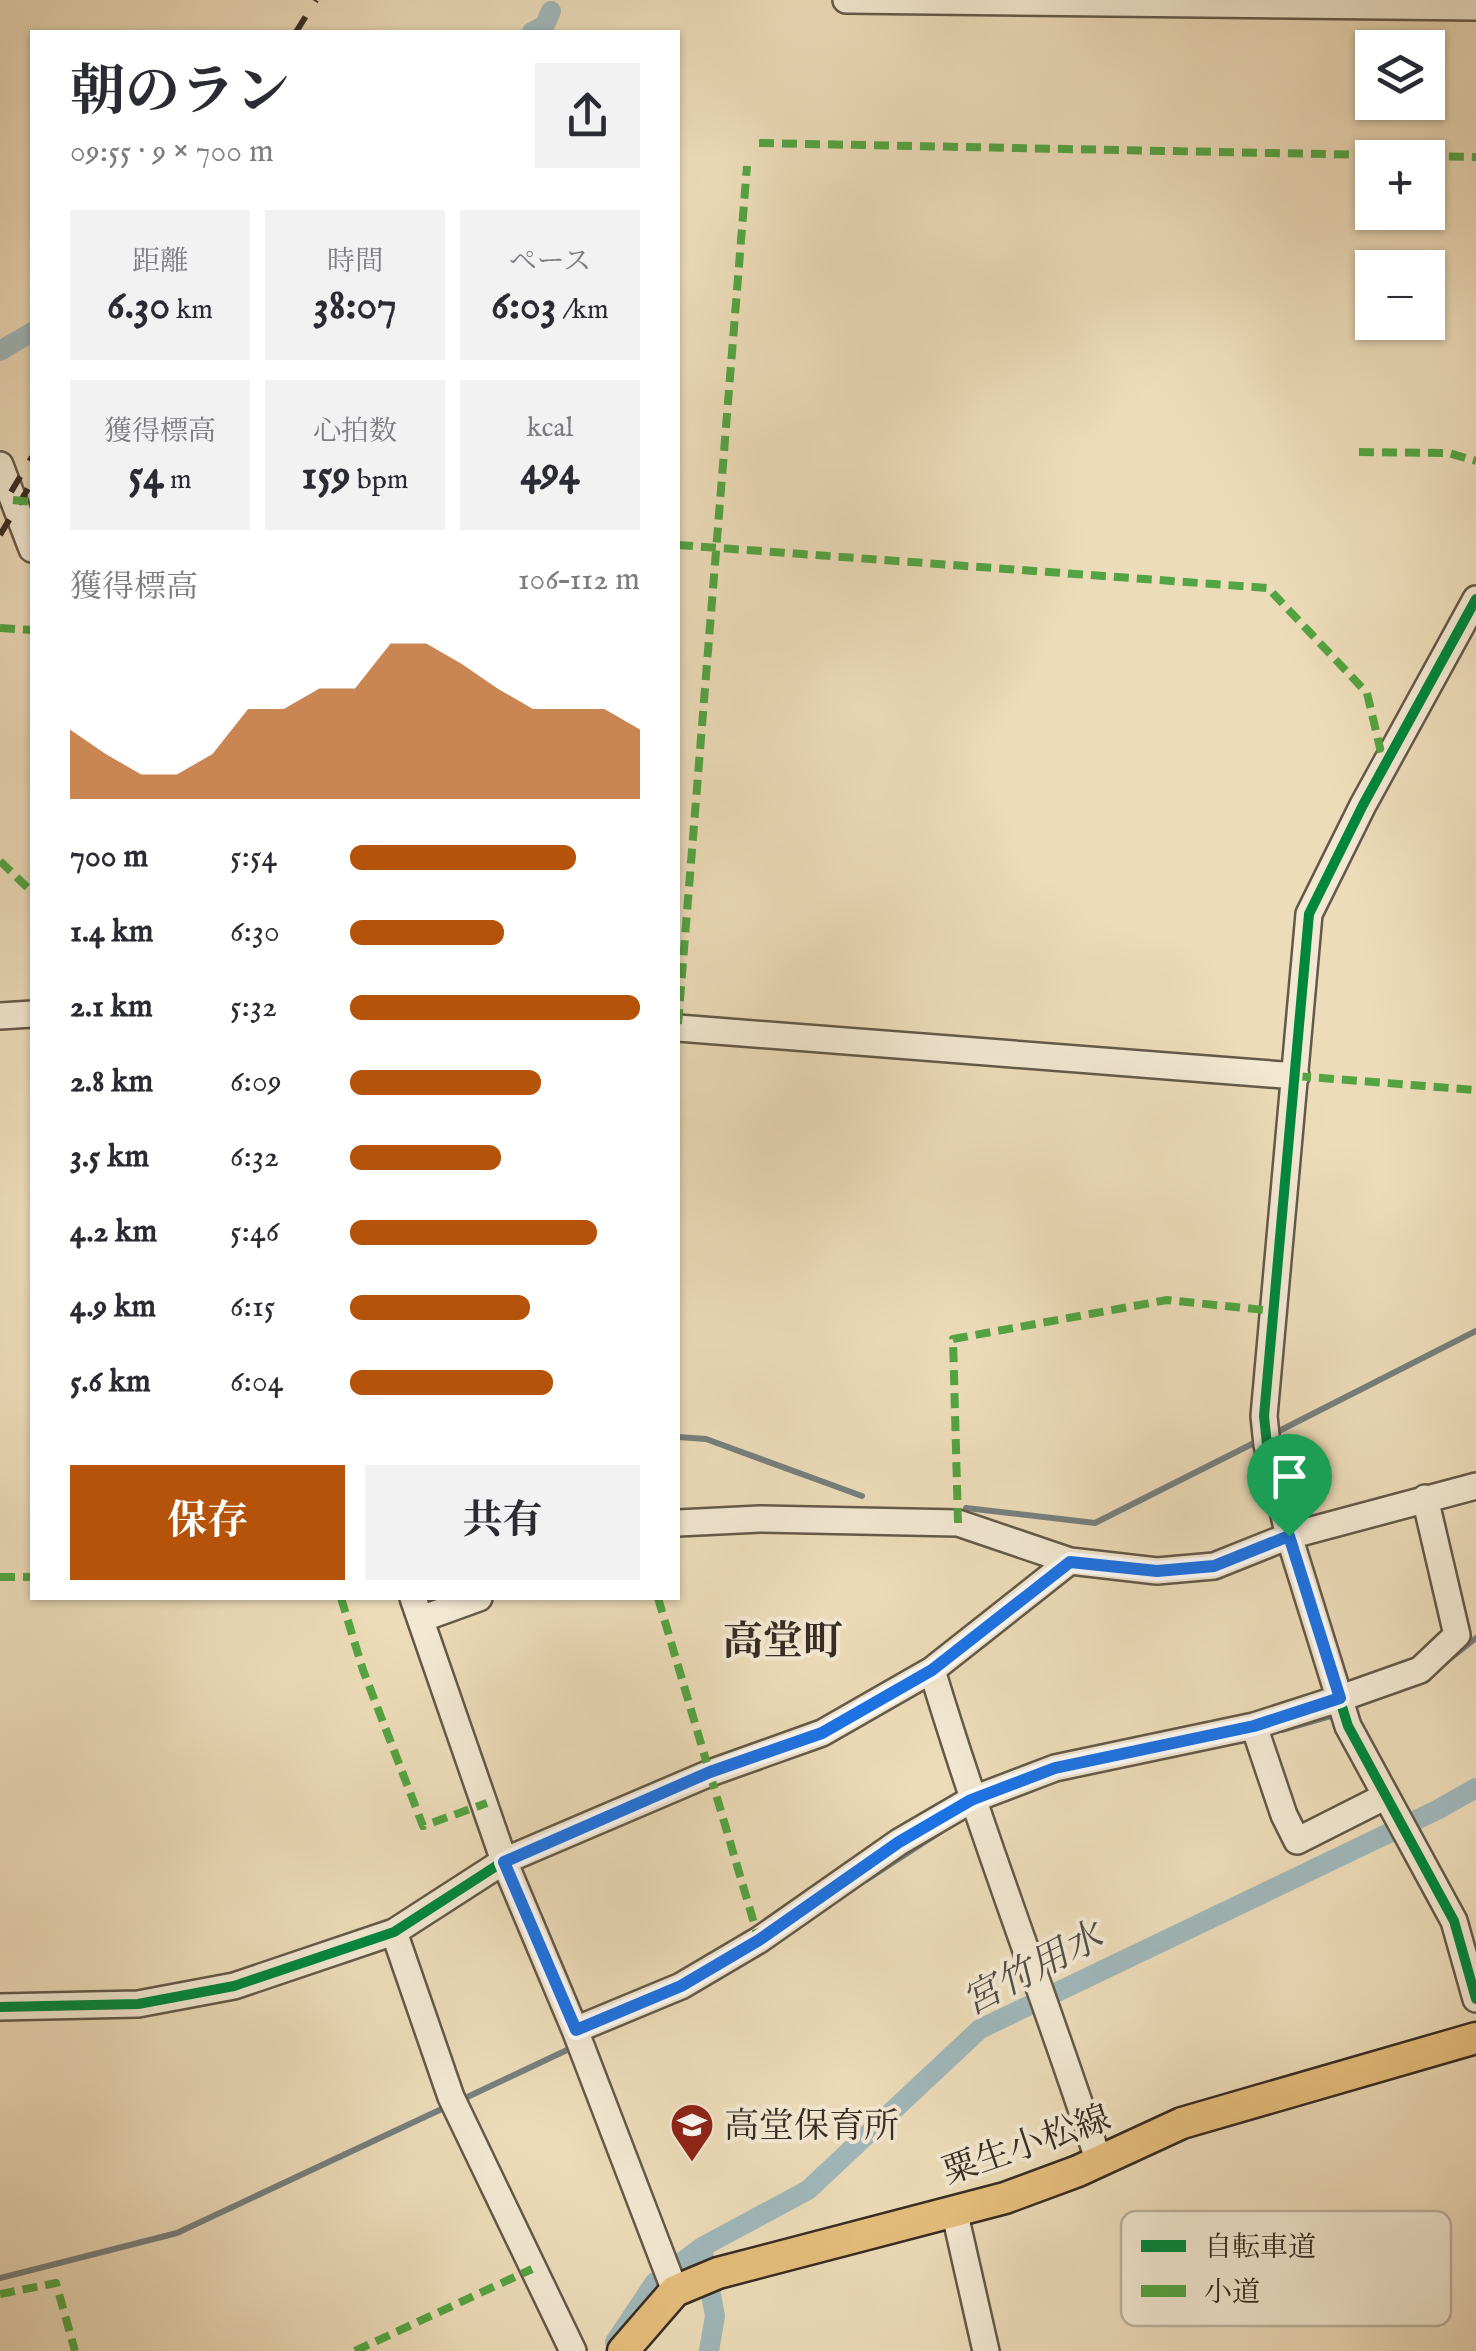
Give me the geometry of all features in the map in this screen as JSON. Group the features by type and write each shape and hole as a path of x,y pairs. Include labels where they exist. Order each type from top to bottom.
{"main road":[{"name":"粟生小松線","path":"623,2351 681,2288 718,2273 1040,2186 1224,2109 1476,2038"}],"street":[{"path":"846,0 1353,2 1476,8"},
{"path":"0,466 30,543"},
{"path":"1476,599 1309,914 1264,1416 1266,1445 1289,1536 1348,1726 1454,1920 1476,1999"},
{"path":"0,1016 30,1014"},
{"path":"680,1028 1296,1076"},
{"path":"680,1523 760,1519 958,1523 1070,1562 1157,1571 1214,1566 1289,1536 1476,1486"},
{"path":"576,2030 681,1986 759,1940 899,1842 975,1813 1055,1768 1254,1726 1420,1670 1457,1635 1425,1498"},
{"path":"0,2007 138,2004 234,1986 394,1932 504,1862 710,1772 822,1733 932,1670 1070,1562"},
{"path":"467,1600 417,1608 504,1862 681,2288"},
{"path":"932,1670 975,1813 1051,2016 1099,2162"},
{"path":"1254,1726 1284,1816 1297,1841 1390,1803"},
{"path":"394,1932 451,2097 573,2351"},
{"path":"954,2210 986,2351"}],"waterway":[{"path":"536,30 545,25 551,11"},
{"path":"0,351 30,333"},
{"path":"1277,1432 1476,1331"},
{"path":"680,1437 706,1439 862,1496"},
{"path":"966,1508 1095,1523 1256,1442"},
{"path":"1442,1665 1476,1638"},
{"path":"1282,1730 1334,1715"},
{"name":"宮竹用水","path":"709,2351 715,2316 702,2247 808,2190 980,2029 1476,1788"},
{"path":"866,1880 940,1832"},
{"path":"461,2100 567,2050"},
{"path":"0,2278 177,2233 446,2107"},
{"path":"678,2265 702,2247"},
{"path":"615,2342 655,2282"}],"railway":[{"path":"297,30 316,0"},
{"path":"11,492 30,460"},
{"path":"0,535 30,485"}],"marked path":[{"path":"759,143 1476,157"},
{"path":"680,999 747,166"},
{"path":"1359,452 1449,453 1476,461"},
{"path":"13,500 30,502"},
{"path":"680,545 1268,588 1367,693 1384,765"},
{"path":"0,628 30,630"},
{"path":"0,861 30,890"},
{"path":"1296,1076 1476,1090"},
{"path":"958,1523 953,1339 1167,1300 1274,1311"},
{"path":"0,1577 30,1577"},
{"path":"342,1600 363,1670 423,1826 487,1803"},
{"path":"659,1600 759,1940"},
{"path":"355,2351 532,2269"},
{"path":"0,2294 56,2283 75,2351"}],"cycle path":[{"path":"1476,599 1363,805 1309,914 1264,1416 1289,1536 1348,1726 1454,1921 1476,1999"},
{"path":"0,2007 138,2004 234,1986 394,1932 504,1861 710,1773 822,1733 932,1670 1070,1561"}],"place":[{"name":"高堂保育所","path":"692,2163"}],"district":[{"name":"高堂町","path":"783,1640"}],"route":[{"path":"1289,1536 1340,1698 1254,1726 1055,1768 971,1800 899,1842 759,1940 681,1986 576,2030 504,1862 710,1772 822,1733 932,1670 1070,1562 1157,1571 1214,1566 1289,1536"}]}
